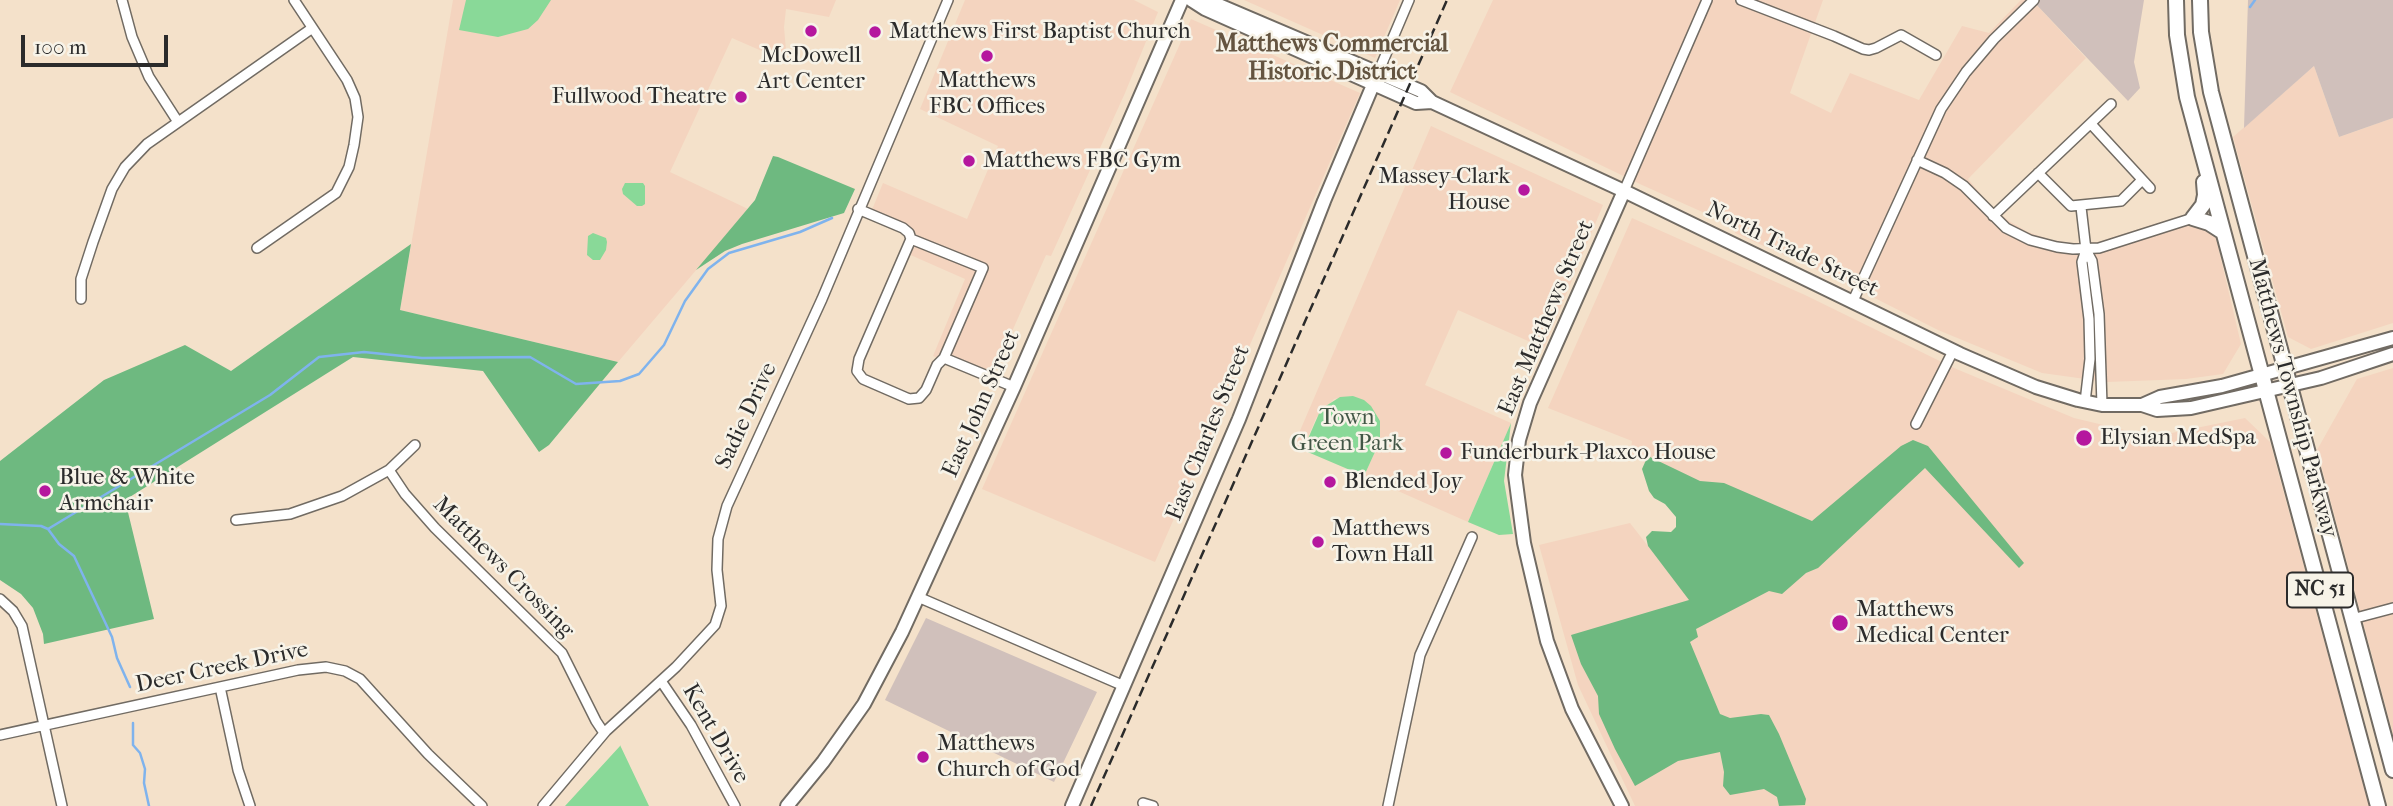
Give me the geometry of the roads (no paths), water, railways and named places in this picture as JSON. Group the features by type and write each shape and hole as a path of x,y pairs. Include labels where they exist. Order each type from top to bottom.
{"main road":[{"name":"East John Street","path":"787,806 864,704 918,597 1014,387 1182,0"},
{"name":"North Trade Street","path":"1191,0 1205,9 1376,79 1421,91 1432,103 1624,191 1953,351 2036,387 2085,402 2102,405 2142,405 2157,410 2191,408 2353,369 2393,354"},
{"name":"North Trade Street","path":"1207,0 1376,79"},
{"name":"Matthews Township Parkway","path":"2176,0 2177,35 2188,97 2378,806"},
{"name":"Matthews Township Parkway","path":"2200,0 2201,32 2211,92 2393,770"},
{"name":"East Charles Street","path":"1072,806 1237,422 1324,201 1376,79"},
{"path":"2200,142 2206,195 2203,205 2193,218 2223,232"},
{"name":"East Matthews Street","path":"1622,806 1572,709 1547,641 1521,525 1516,490 1516,463 1522,426 1530,403 1624,191"},
{"name":"North Trade Street","path":"2142,405 2160,397 2194,392 2393,338"}],"street":[{"path":"122,0 132,37 149,77 178,122"},
{"path":"257,248 336,193 349,167 358,117 355,98 347,80 294,0"},
{"name":"Sadie Drive","path":"543,806 604,733 709,633 719,616 721,606 718,539 727,506 822,299 948,0"},
{"path":"1376,79 1409,0"},
{"path":"1624,191 1707,0"},
{"path":"1741,0 1863,49 1876,48 1901,36 1936,55"},
{"path":"1852,303 1941,109 1966,72 2031,1"},
{"path":"81,299 81,279 112,189 138,152 311,29"},
{"path":"1993,216 2111,104"},
{"path":"2091,124 2150,188"},
{"path":"1917,160 1945,173 1964,186 2006,228 2031,240 2057,247 2086,250 2116,244 2193,218"},
{"path":"2038,173 2067,204 2081,206 2121,201 2142,180"},
{"path":"2081,206 2086,250 2092,261 2099,314 2102,405"},
{"path":"858,209 903,228 911,239 983,268 944,358 937,365 926,390 919,398 909,399 863,379 857,371 859,359 911,239"},
{"path":"2085,402 2090,359 2089,319 2082,262 2086,250"},
{"path":"1916,424 1953,351"},
{"path":"944,358 1014,387"},
{"path":"236,520 290,514 324,504 388,470 415,445"},
{"name":"Matthews Crossing","path":"388,470 435,528 562,653 604,733"},
{"path":"1388,806 1420,655 1472,537"},
{"path":"918,597 1124,686"},
{"path":"0,599 13,611 22,626 62,806"},
{"path":"2352,620 2393,608"},
{"name":"Deer Creek Drive","path":"0,735 314,667 326,667 345,671 367,686 398,722 482,806"},
{"name":"Kent Drive","path":"661,681 691,725 735,806"},
{"path":"219,687 238,770 250,806"}],"waterway":[{"path":"2250,7 2255,0"},
{"path":"48,529 270,395 319,357 364,352 422,358 530,357 576,384 620,381 639,374 664,345 685,301 708,269 729,253 800,232 832,218"},
{"path":"0,524 41,526 48,529 59,544 74,556 112,637 117,658 130,687"},
{"path":"133,723 133,745 140,753 145,769 144,783 149,806"}],"railway":[{"path":"1091,806 1447,0"}],"place":[{"name":"McDowell Art Center","path":"811,31"},
{"name":"Matthews First Baptist Church","path":"875,32"},
{"name":"Matthews FBC Offices","path":"987,56"},
{"name":"Fullwood Theatre","path":"741,97"},
{"name":"Matthews FBC Gym","path":"969,161"},
{"name":"Massey-Clark House","path":"1524,190"},
{"name":"Elysian MedSpa","path":"2084,438"},
{"name":"Funderburk-Plaxco House","path":"1446,453"},
{"name":"Blended Joy","path":"1330,482"},
{"name":"Blue & White Armchair","path":"45,491"},
{"name":"Matthews Town Hall","path":"1318,542"},
{"name":"Matthews Medical Center","path":"1840,623"},
{"name":"Matthews Church of God","path":"923,757"}],"district":[{"name":"Matthews Commercial Historic District","path":"1332,59"}],"park label":[{"name":"Town Green Park","path":"1347,431"}]}
